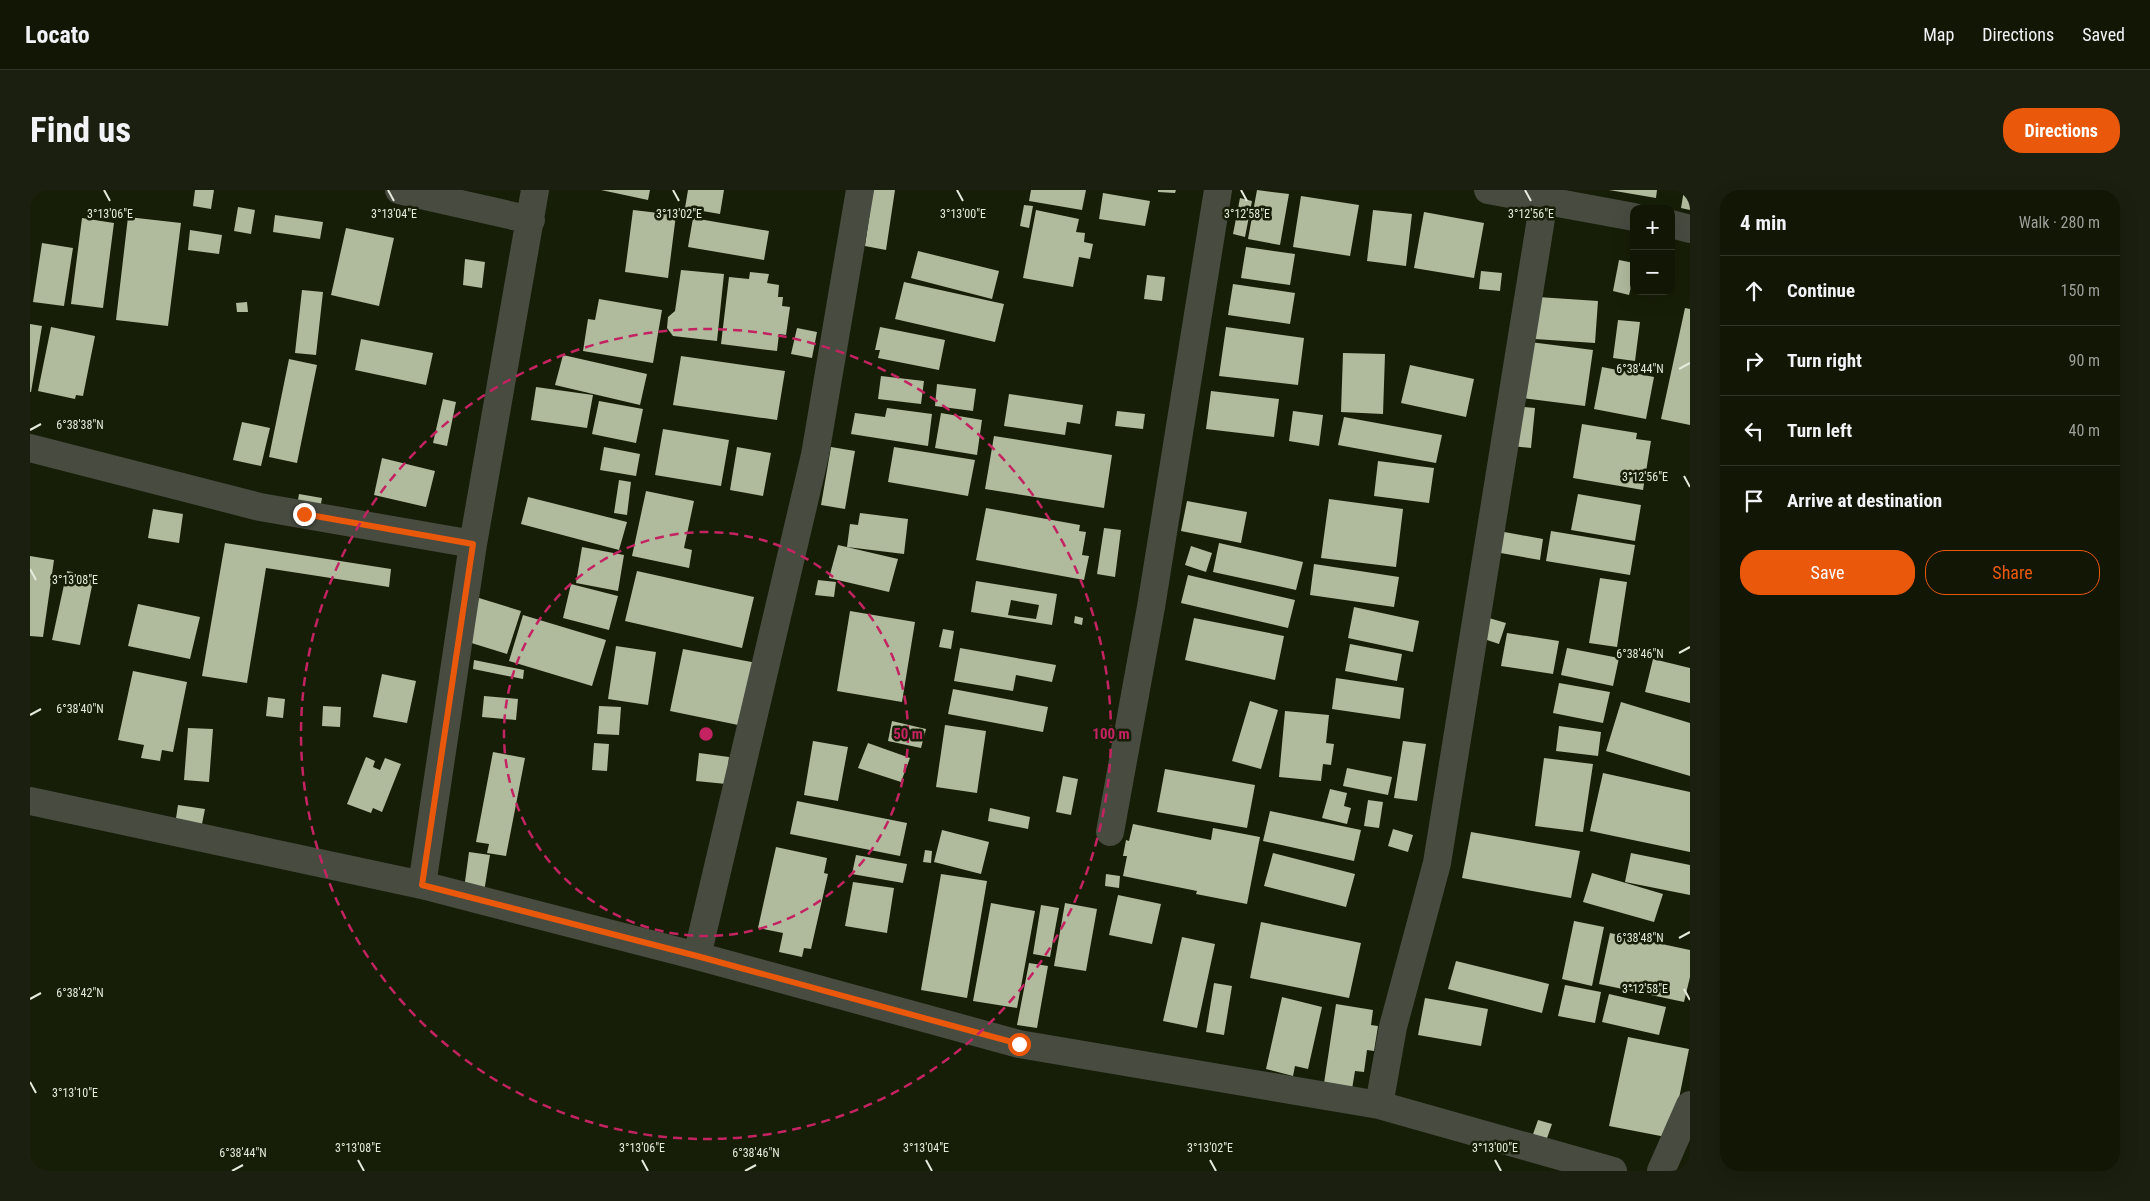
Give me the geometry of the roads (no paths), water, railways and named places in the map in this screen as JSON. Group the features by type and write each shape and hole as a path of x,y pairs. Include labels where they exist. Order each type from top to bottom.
{"street":[{"path":"399,190 531,220"},
{"path":"422,885 473,544 535,190"},
{"path":"697,956 815,456 860,190"},
{"path":"1110,832 1151,607 1218,190"},
{"path":"1488,190 1630,216"},
{"path":"1379,1105 1393,1028 1437,863 1544,200"},
{"path":"1675,225 1690,229"},
{"path":"30,448 260,507 473,544"},
{"path":"30,801 422,885 697,956 1019,1044 1379,1105 1613,1171"},
{"path":"1661,1171 1690,1104"}]}
